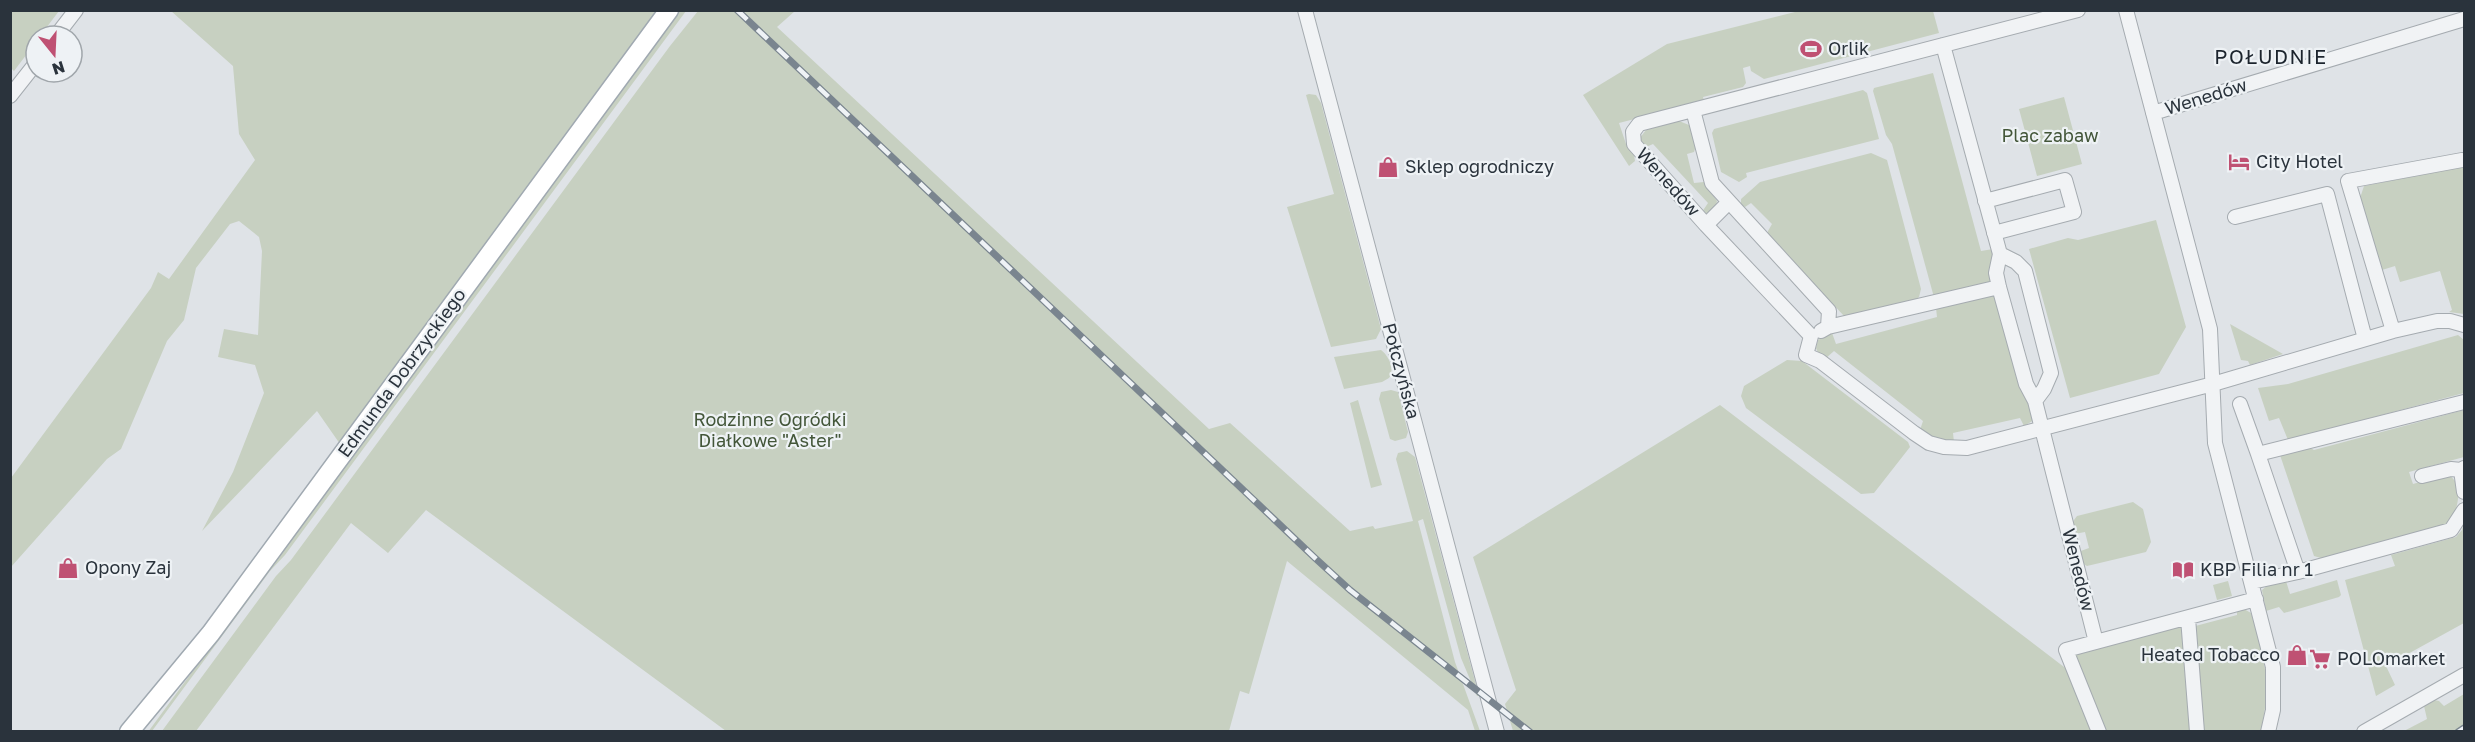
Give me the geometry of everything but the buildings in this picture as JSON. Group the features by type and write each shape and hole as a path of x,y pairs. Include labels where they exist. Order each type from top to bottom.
{"main road":[{"name":"Edmunda Dobrzyckiego","path":"129,732 211,633 669,10"}],"street":[{"path":"65,24 76,10"},
{"name":"Połczyńska","path":"1305,10 1497,732"},
{"name":"Wenedów","path":"1811,336 1706,225 1634,144 1633,132 1639,124 2078,10"},
{"name":"Wenedów","path":"2126,10 2210,329 2216,443 2274,667 2273,710 2268,732"},
{"name":"Wenedów","path":"2153,113 2464,19"},
{"name":"Wenedów","path":"1943,45 2001,254 1996,273 1999,287 2026,384 2035,401 2096,642"},
{"path":"10,96 24,78"},
{"name":"Wenedów","path":"1693,111 1712,183 1829,311 1828,327"},
{"path":"2393,331 2348,182 2462,160"},
{"path":"1985,201 2065,180 2074,212 1994,233"},
{"path":"2235,217 2326,194 2365,339"},
{"name":"Wenedów","path":"1706,225 1729,202"},
{"path":"2001,254 2016,262 2025,271 2052,373 2035,401"},
{"path":"1999,287 1828,327 1811,336 1806,355 1820,361 1929,443 1944,447 1967,448 2213,384 2393,331 2437,321 2450,321 2464,325"},
{"path":"2258,454 2464,402"},
{"path":"2241,404 2298,572"},
{"path":"2422,476 2451,469 2463,469 2464,492"},
{"path":"2252,582 2298,572 2451,530 2464,510"},
{"path":"2099,732 2066,650 2256,599"},
{"path":"2188,618 2197,732"},
{"path":"2364,732 2464,675"}],"green space":[{"path":"11,10 59,11 49,24 24,24 24,58 14,71 11,68"},
{"path":"171,11 660,11 340,444 317,411 202,531 233,472 264,393 255,365 218,357 224,329 258,335 262,251 259,237 239,221 230,224 196,268 184,320 167,341 121,449 107,459 11,567 11,478 151,288 158,272 169,279 255,160 239,134 233,66"},
{"path":"678,11 686,11 285,555 270,571 152,731 148,732"},
{"name":"Rodzinne Ogródki Diałkowe \"Aster\"","path":"698,11 795,11 777,27 1209,429 1230,423 1350,531 1373,526 1375,529 1413,521 1396,459 1398,453 1407,451 1415,457 1479,696 1477,696 1461,658 1423,519 1418,521 1455,662 1480,731 1475,731 1468,710 1287,561 1249,694 1240,691 1229,731 726,731 426,510 388,553 351,523 196,731 162,731"},
{"path":"1799,11 1933,11 1939,33 1764,79 1751,71 1750,66 1743,68 1746,83 1743,87 1703,97 1704,101 1619,123 1626,144 1634,155 1635,161 1629,166 1583,95 1667,44"},
{"path":"1933,73 1981,251 1993,249 1994,257 1989,269 1993,286 1935,301 1892,144 1886,135 1873,91 1874,88"},
{"path":"1863,90 1867,93 1879,139 1746,173 1747,177 1739,182 1721,172 1712,133 1714,129"},
{"path":"1306,95 1316,95 1321,103 1381,329 1376,339 1331,347 1287,207 1334,194"},
{"name":"Plac zabaw","path":"2064,97 2082,164 2037,176 2019,109"},
{"path":"1679,121 1689,125 1696,146 1694,152 1687,154 1694,183 1704,182 1717,201 1716,206 1708,214 1702,212 1708,203 1653,144 1644,148 1639,139 1646,130"},
{"path":"1871,153 1887,160 1921,289 1919,297 1915,300 1845,317 1768,235 1772,224 1751,203 1745,207 1741,205 1741,199 1760,182"},
{"path":"2464,166 2464,314 2449,312 2452,310 2440,271 2400,282 2395,266 2382,270 2360,198 2364,186"},
{"path":"2156,220 2186,327 2159,374 2070,398 2029,249 2068,238 2078,240"},
{"path":"1994,292 2034,413 2034,420 2024,426 2020,418 1953,433 1954,442 1934,439 1920,430 1923,421 1834,351 1825,359 1819,355 1816,348 1818,340 1832,333 1836,344 1937,317 1936,308"},
{"path":"2230,324 2283,354 2250,365 2248,361 2241,360"},
{"path":"2458,335 2464,340 2464,393 2288,440 2279,418 2269,421 2258,388 2288,384"},
{"path":"1381,350 1390,363 1389,378 1382,382 1344,389 1334,357"},
{"path":"1787,360 1802,361 1908,442 1910,447 1874,493 1861,494 1746,408 1741,396 1744,386"},
{"path":"1391,390 1398,392 1408,432 1406,438 1395,441 1390,439 1379,399 1381,392"},
{"path":"1358,400 1382,485 1371,488 1350,403"},
{"path":"1720,405 2068,670 2093,731 1513,731 1505,704 1516,690 1473,557"},
{"path":"2464,410 2464,457 2409,472 2413,484 2448,474 2453,479 2458,496 2452,522 2442,527 2328,560 2314,556 2279,452 2305,445 2314,450"},
{"path":"2133,502 2143,509 2151,542 2146,552 2087,566 2080,562 2078,552 2089,548 2085,532 2074,534 2071,524 2077,516"},
{"path":"2464,523 2464,623 2386,666 2395,685 2376,696 2345,580 2395,566 2391,555 2456,537"},
{"path":"2337,580 2341,595 2339,597 2284,613 2279,607 2266,611 2262,590 2268,585 2286,581 2290,594"},
{"path":"2228,581 2232,596 2217,600 2213,585"},
{"path":"2244,609 2251,613 2263,657 2266,700 2261,731 2102,731 2074,655 2080,651 2178,625 2184,629 2237,615 2237,610"},
{"path":"2464,694 2464,731 2404,731 2427,719 2424,706 2434,700 2444,706"}],"railway":[{"path":"737,10 1350,590 1530,732"},
{"path":"2458,732 2464,728"}],"place":[{"name":"Orlik","path":"1811,49"},
{"name":"City Hotel","path":"2239,162"},
{"name":"Sklep ogrodniczy","path":"1388,167"},
{"name":"Opony Zaj","path":"68,568"},
{"name":"KBP Filia nr 1","path":"2183,570"},
{"name":"Heated Tobacco","path":"2297,655"},
{"name":"POLOmarket","path":"2320,659"}],"district":[{"name":"POŁUDNIE","path":"2271,57"}]}
